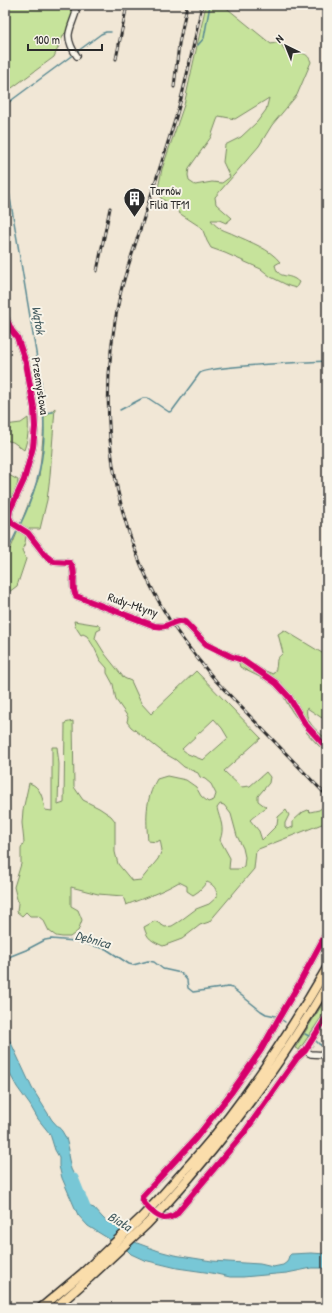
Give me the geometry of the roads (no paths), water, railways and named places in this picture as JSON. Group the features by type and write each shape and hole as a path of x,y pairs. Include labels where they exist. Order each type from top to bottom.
{"main road":[{"path":"55,1308 158,1199 218,1130 270,1060 327,968"},
{"path":"41,1308 87,1275 136,1234 165,1205 225,1136 251,1103 286,1052 327,985"}],"street":[{"path":"72,5 76,12 68,36 76,55"},
{"name":"Przemysłowa","path":"5,316 17,338 26,363 34,408 33,447 24,480 10,510 9,517 12,523 28,533 37,544"},
{"name":"Rudy-Młyny","path":"37,544 45,555 54,562 70,562 74,569 73,591 76,596 154,626 164,626 179,620 185,622 206,644 230,656 242,660 262,673 276,683 289,696 305,724 327,748"},
{"path":"327,932 261,1050 231,1093 196,1138 142,1197 142,1200 146,1205 161,1217 172,1217 176,1214 244,1133 297,1058 305,1051 327,1016"},
{"path":"305,1051 311,1054 327,1055"}],"water":[{"path":"5,1030 32,1088 52,1120 66,1138 71,1169 76,1179 83,1202 94,1208 106,1221 119,1225 132,1240 137,1243 174,1255 212,1261 260,1264 273,1267 283,1265 287,1262 291,1254 327,1254 327,1268 312,1268 287,1273 230,1277 177,1268 144,1260 131,1254 88,1226 78,1215 62,1178 59,1166 59,1157 50,1134 38,1119 17,1087 5,1065"}],"waterway":[{"path":"198,45 204,38 210,5"},
{"path":"5,105 101,34 111,32"},
{"name":"Wątok","path":"5,176 8,186 41,382 44,419 44,443 40,467 30,503 20,525"},
{"path":"120,410 143,398 148,398 169,412 172,411 200,373 207,371 239,366 327,361"},
{"path":"43,413 53,412"},
{"name":"Wątok","path":"5,556 18,529"},
{"name":"Dębnica","path":"5,962 11,956 45,940 75,941 106,949 129,964 133,965 148,961 154,962 163,969 181,973 187,980 188,988 193,992 228,987 232,988 261,1011 266,1014 276,1016"},
{"name":"Dębnica","path":"305,1034 311,1037"},
{"name":"Dębnica","path":"316,1041 327,1049"},
{"name":"Biała","path":"74,1178 87,1210"}],"railway":[{"path":"116,59 127,5"},
{"path":"174,87 179,44 187,5"},
{"path":"202,5 180,103 120,295 112,338 109,380 109,423 113,465 121,506 134,546 151,586 172,624 216,681 327,796"},
{"path":"97,271 110,208"}],"place":[{"name":"Tarnów Filia TF11","path":"134,218"}]}
